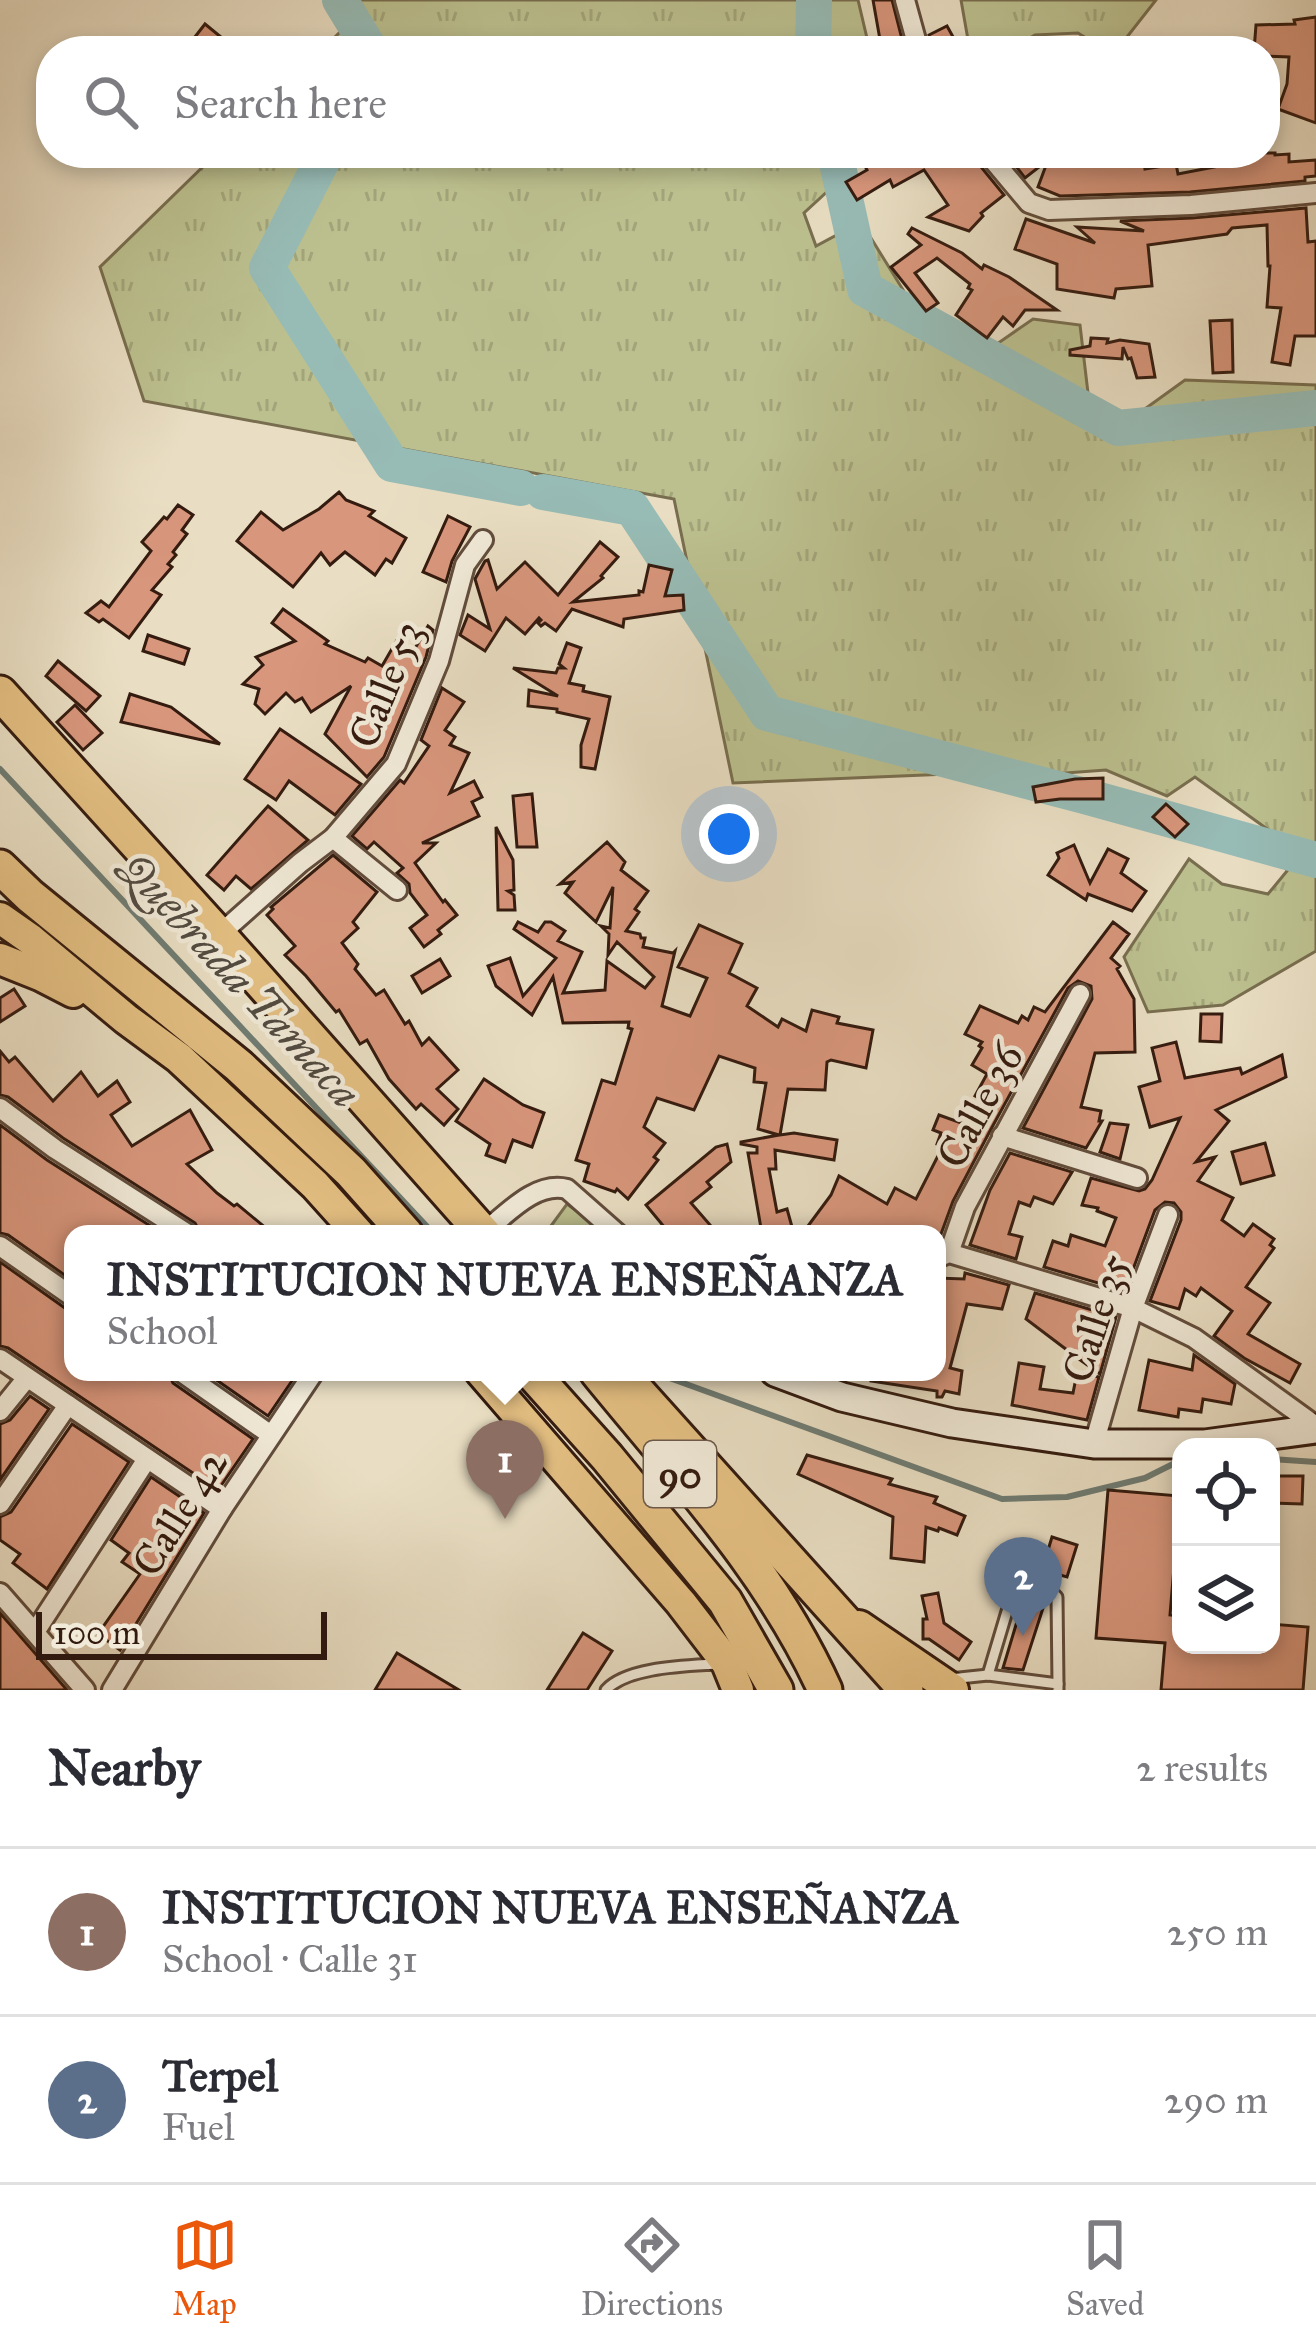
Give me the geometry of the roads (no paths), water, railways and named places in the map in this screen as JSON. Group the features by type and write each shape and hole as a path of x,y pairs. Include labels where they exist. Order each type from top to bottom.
{"highway":[{"path":"0,693 476,1225"},
{"path":"0,867 239,1066 351,1172 398,1225"},
{"name":"90","path":"539,1381 725,1601 776,1690"},
{"name":"90","path":"604,1381 763,1577 825,1690"},
{"path":"628,1381 906,1690"}],"main road":[{"path":"0,918 179,1058 315,1185 351,1225"},
{"path":"0,959 126,1019"},
{"path":"489,1381 667,1586 735,1683"},
{"path":"799,1381 842,1397 952,1423 1094,1444 1205,1444 1316,1427"},
{"path":"832,1607 947,1686"}],"street":[{"path":"905,0 915,36"},
{"path":"1000,168 1029,202 1048,210 1316,193"},
{"name":"Calle 53","path":"219,934 333,838 396,764 440,661 465,565 483,540"},
{"path":"333,838 398,890"},
{"name":"Calle 36","path":"946,1249 1080,994"},
{"path":"0,1108 174,1225"},
{"path":"1002,1136 1137,1178"},
{"path":"493,1225 525,1199 556,1186 567,1189 608,1225"},
{"name":"Calle 35","path":"1094,1444 1133,1308 1168,1215"},
{"path":"0,1246 64,1291"},
{"path":"946,1257 1133,1308 1194,1338 1316,1427"},
{"path":"0,1359 222,1509"},
{"path":"0,1412 26,1378"},
{"path":"194,1381 271,1435"},
{"name":"Calle 42","path":"112,1690 222,1509 308,1381"},
{"path":"0,1504 68,1405"},
{"path":"35,1632 146,1459"},
{"path":"0,1593 85,1690"}],"lane":[{"path":"947,1686 965,1676 988,1675 1058,1687 1057,1598 1047,1587 1021,1581 1014,1588 988,1675"},
{"path":"606,1690 612,1682 663,1668 735,1683"}],"waterway":[{"path":"340,0 362,36"},
{"path":"813,36 814,0"},
{"path":"318,168 267,268 392,464 521,488"},
{"path":"838,168 865,289 1118,428 1316,408"},
{"path":"543,492 632,508 767,713 1316,860"},
{"name":"Quebrada Tamaca","path":"0,769 426,1225"},
{"name":"Quebrada Tamaca","path":"678,1381 1002,1499 1067,1497 1145,1478 1172,1464"},
{"name":"Quebrada Tamaca","path":"1280,1460 1316,1462"}],"place":[{"name":"INSTITUCION NUEVA ENSEÑANZA","path":"505,1519"},
{"name":"Terpel","path":"1023,1636"}]}
